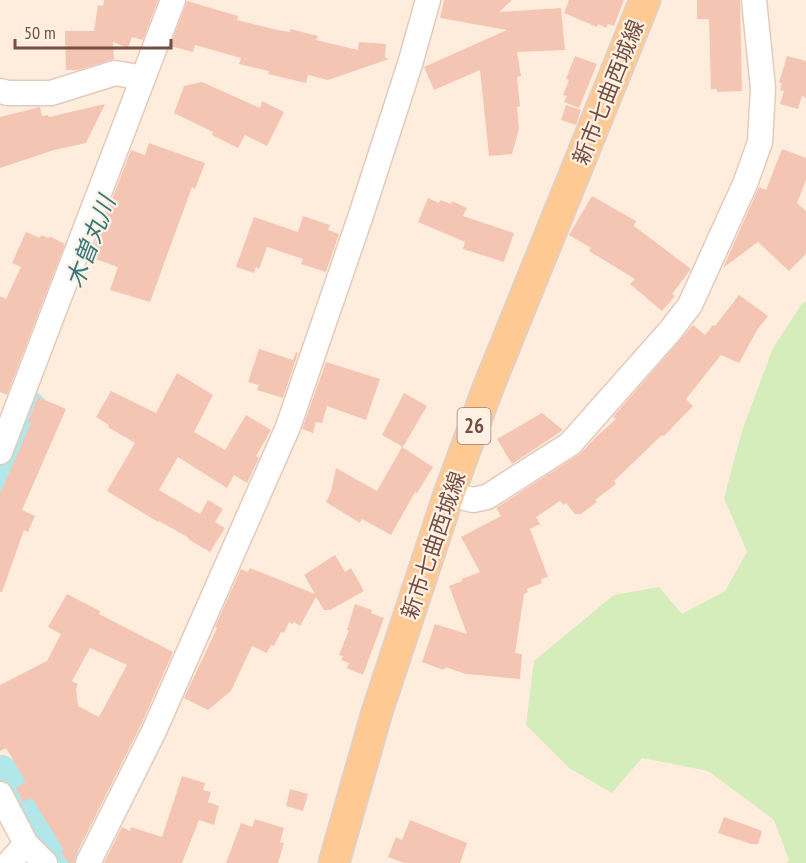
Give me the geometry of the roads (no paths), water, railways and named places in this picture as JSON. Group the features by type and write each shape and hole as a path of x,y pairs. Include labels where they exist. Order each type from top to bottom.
{"main road":[{"name":"新市七曲西城線","path":"334,863 377,712 449,494 488,388 645,0"}],"street":[{"path":"0,452 173,0"},
{"path":"88,863 154,731 288,427 361,216 428,0"},
{"path":"449,494 473,500 487,497 570,444 670,331 690,305 745,184 760,142 763,88 754,0"},
{"path":"0,91 51,93 115,73 143,78"},
{"path":"0,794 27,844 45,863"},
{"path":"9,863 27,844"}],"waterway":[{"name":"木曽丸川","path":"0,484 28,409"},
{"name":"木曽丸川","path":"0,774 53,853 63,863"}]}
